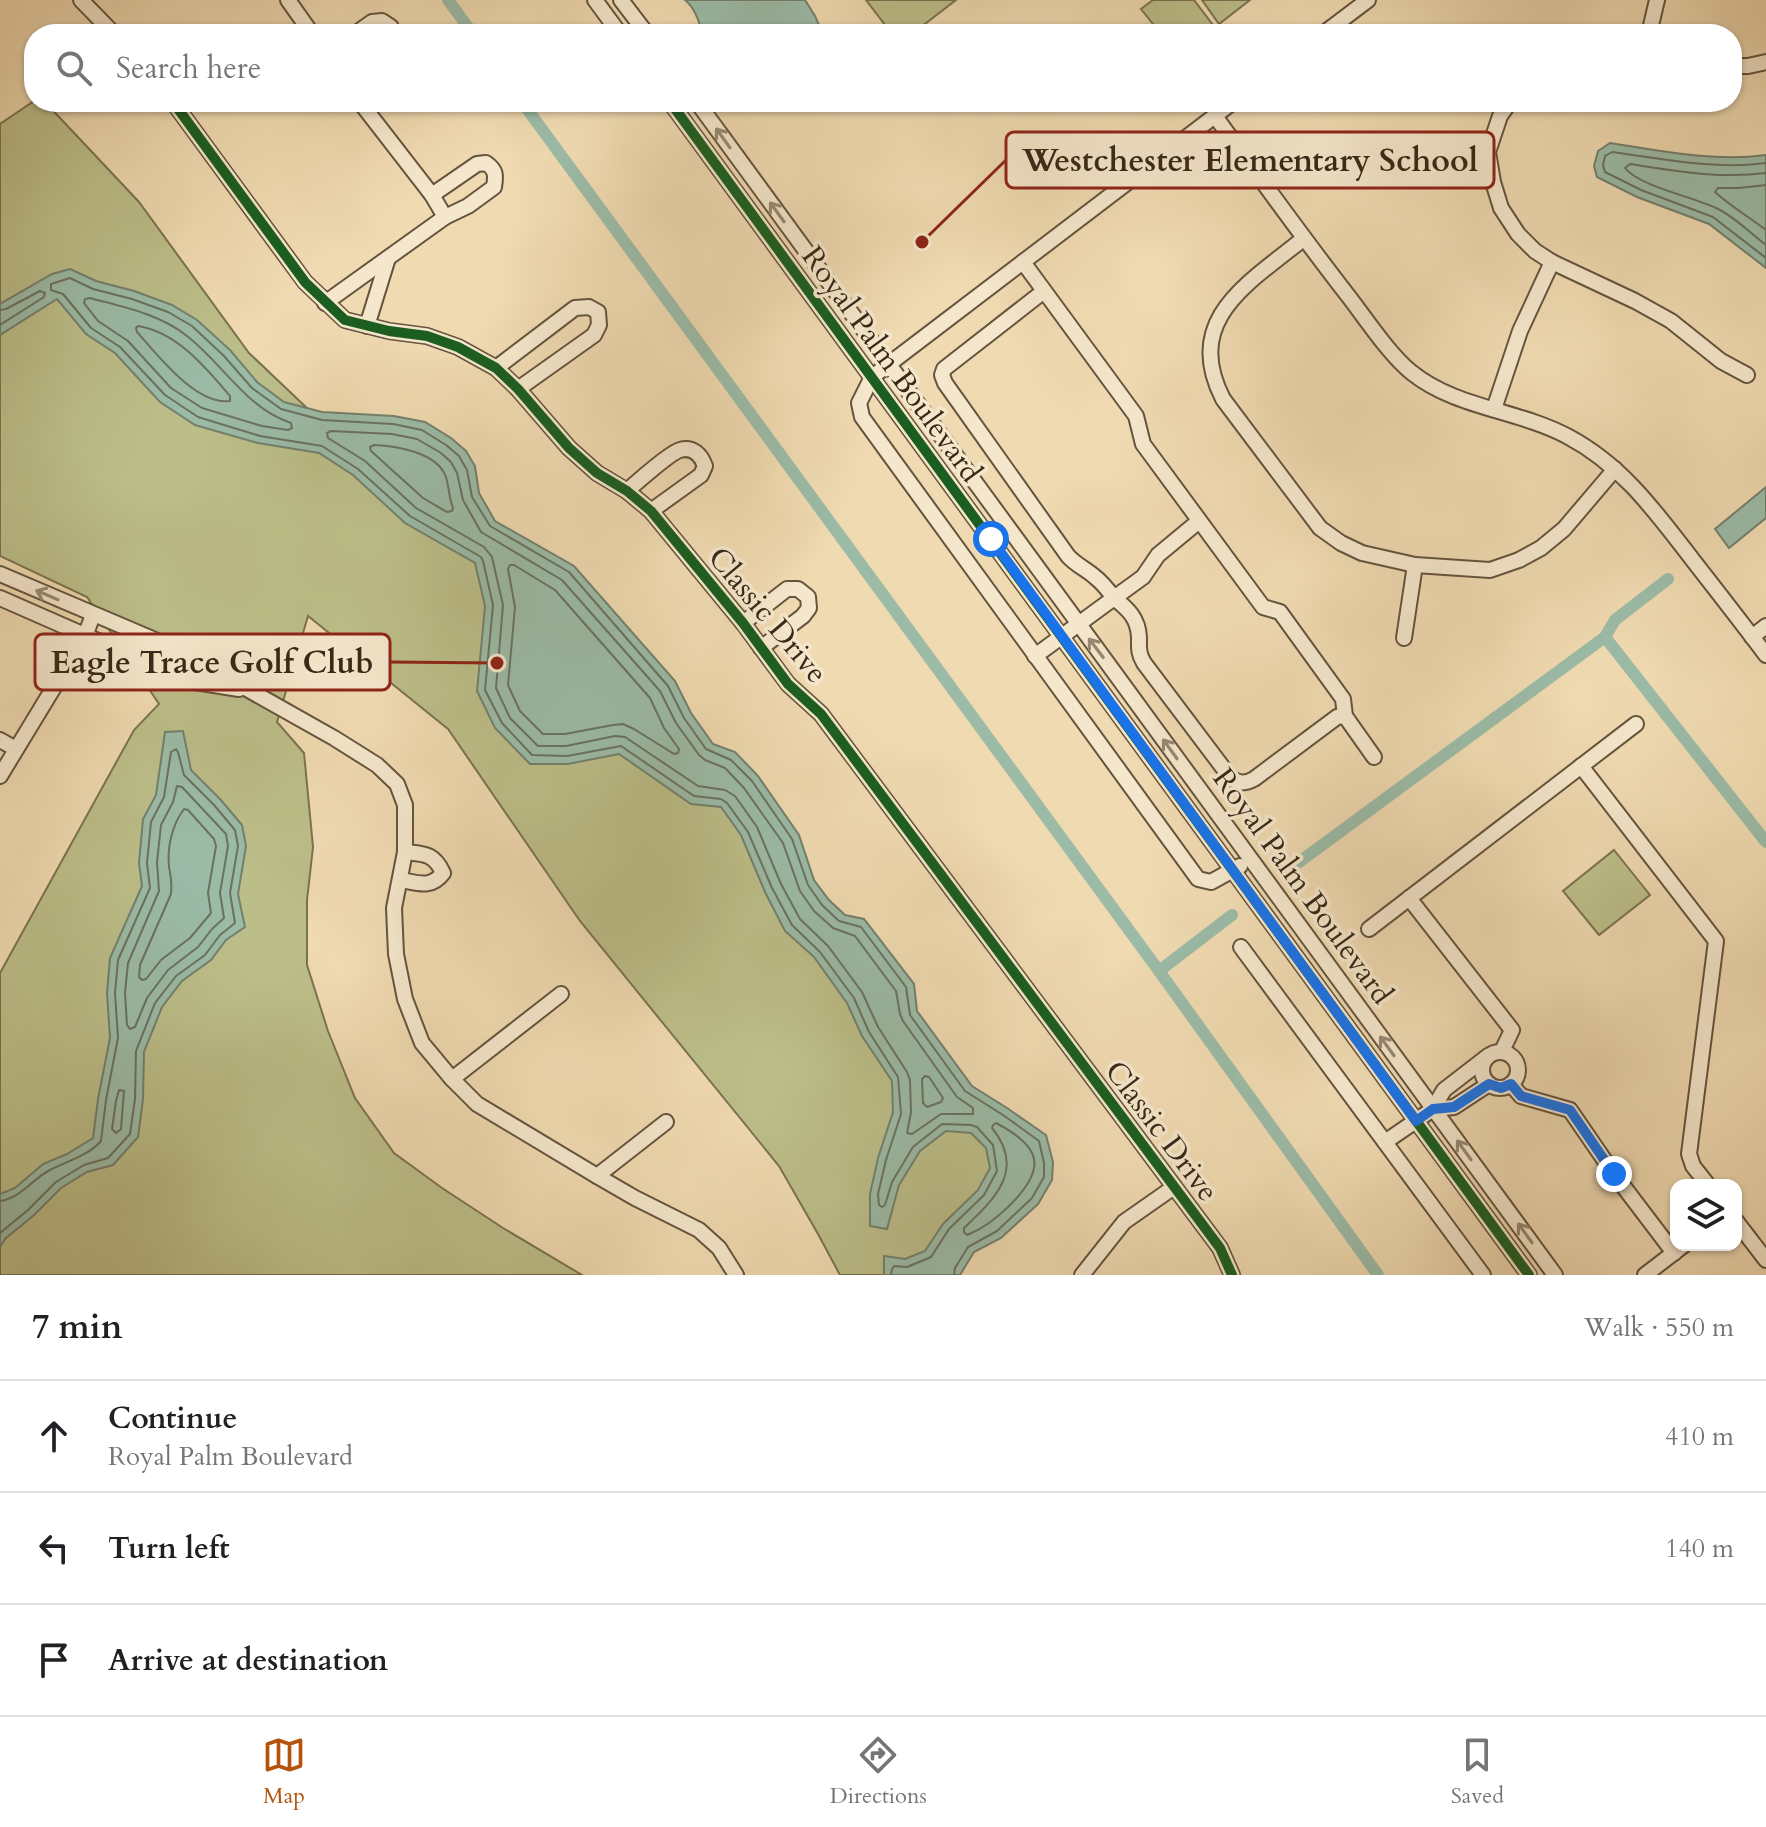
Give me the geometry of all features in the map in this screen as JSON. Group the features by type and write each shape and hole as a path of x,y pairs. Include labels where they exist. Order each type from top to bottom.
{"street":[{"path":"81,0 104,24"},
{"path":"288,0 305,24"},
{"path":"595,0 613,24"},
{"path":"621,0 639,24"},
{"path":"1336,24 1368,0"},
{"path":"1651,24 1657,0"},
{"path":"1742,66 1766,62"},
{"name":"Classic Drive","path":"180,112 305,282 345,320 438,339 496,368 569,448 597,473 627,491 651,511 743,623 788,684 821,714 1220,1248 1232,1275"},
{"path":"368,112 432,195 445,217"},
{"name":"Royal Palm Boulevard","path":"677,112 1529,1275"},
{"name":"Royal Palm Boulevard","path":"704,112 1555,1275"},
{"path":"1220,112 872,377 859,403 862,417 1198,879 1211,882 1233,871 1249,857"},
{"path":"1503,112 1488,152 1501,208 1518,234 1552,262 1671,321 1721,361 1747,375"},
{"path":"1215,116 1303,239 1410,371 1441,390 1469,402 1530,420 1565,435 1615,469 1648,501 1766,655"},
{"path":"1439,151 1488,152"},
{"path":"325,303 445,217 468,206 494,187 496,176 486,163 477,164 432,195"},
{"path":"1303,239 1244,287 1223,310 1209,348 1214,381 1223,399 1320,528 1362,553 1415,565 1490,570 1541,548 1564,529 1615,469"},
{"path":"367,326 388,258"},
{"path":"1023,262 1136,416 1143,444 1199,521 1263,607 1280,612 1343,699 1345,716 1374,757"},
{"path":"1494,409 1520,331 1552,262"},
{"path":"1044,291 944,369 942,375 999,460 1068,556 1093,574 1134,616 1138,626 1138,649 1144,663 1234,781 1250,781 1337,717 1345,716"},
{"path":"496,368 575,308 589,307 598,312 599,325 594,335 518,389"},
{"path":"627,491 678,450 691,449 701,456 705,466 701,475 651,511"},
{"path":"1035,656 1143,577 1158,555 1199,521"},
{"path":"1404,638 1415,565"},
{"path":"0,574 176,649 345,745 377,765 397,784 405,805 405,852 394,908 396,954 405,999 422,1043 477,1104 635,1198 699,1230 719,1248 736,1275"},
{"path":"743,623 787,589 798,589 808,597 809,608 803,616 761,648"},
{"path":"0,598 189,681 248,690"},
{"path":"0,776 85,636 93,615"},
{"path":"1752,637 1766,626"},
{"path":"1369,929 1636,724"},
{"path":"0,740 16,749"},
{"path":"1581,766 1716,941 1689,1154 1693,1166 1703,1179"},
{"path":"401,880 425,885 437,881 443,873 438,862 428,855 405,852"},
{"path":"1385,1142 1433,1109 1444,1090 1495,1054 1513,1057 1518,1068 1515,1080 1501,1088 1489,1084 1482,1074 1482,1067 1495,1054 1512,1030 1409,898"},
{"path":"1241,947 1483,1275"},
{"path":"452,1079 561,994"},
{"path":"1433,1109 1454,1107 1489,1084"},
{"path":"1511,1084 1521,1096 1570,1110 1614,1174 1670,1239"},
{"path":"597,1176 666,1122"},
{"path":"1082,1275 1124,1222 1174,1187"},
{"path":"1742,1229 1766,1260"},
{"path":"1645,1275 1676,1251"}],"green space":[{"path":"866,0 956,0 925,24 884,24"},
{"path":"1153,0 1194,0 1212,24 1153,24 1141,9"},
{"path":"1202,0 1250,0 1219,24"},
{"path":"24,108 24,112 54,112 139,202 249,353 329,429 597,622 1012,1176 936,1275 840,1275 779,1166 580,921 448,729 308,616 277,722 304,753 313,847 307,900 307,965 328,1031 355,1098 394,1153 503,1228 582,1275 0,1275 0,973 134,730 159,704 87,597 0,556 0,124"},
{"path":"1614,850 1650,895 1599,935 1563,891"}],"water":[{"path":"685,0 805,0 819,24 699,24"},
{"path":"1610,143 1707,156 1766,155 1766,268 1709,224 1637,197 1597,177 1594,166 1598,151"},
{"path":"70,269 96,281 172,305 197,320 230,350 257,382 284,402 322,412 394,416 425,422 466,451 475,466 479,493 495,521 574,566 675,681 691,713 713,744 735,752 758,776 799,835 814,880 845,915 864,919 914,984 917,1011 972,1086 1046,1135 1053,1162 1052,1180 1038,1204 1001,1238 974,1252 960,1275 884,1275 884,1256 905,1259 925,1251 943,1224 978,1190 990,1168 986,1148 971,1133 946,1131 920,1151 899,1185 887,1229 870,1226 870,1194 893,1112 892,1081 862,1036 847,1003 814,957 785,931 741,835 721,807 691,804 619,754 568,764 530,764 495,728 477,691 485,606 475,563 405,523 353,475 319,453 258,443 195,425 160,402 115,353 86,334 57,299 0,335 0,304 52,274"},
{"path":"1766,487 1766,518 1729,548 1715,529"},
{"path":"183,731 191,770 242,825 246,846 238,894 245,927 226,940 211,960 182,981 162,1007 144,1052 138,1137 113,1165 87,1172 61,1188 0,1247 0,1194 15,1188 43,1164 93,1138 110,1038 107,993 110,958 142,886 139,863 143,819 156,795 165,732"}],"waterway":[{"path":"448,0 466,24"},
{"path":"529,112 1378,1275"},
{"path":"1605,637 1615,620 1668,579"},
{"path":"1291,868 1605,637 1766,842"},
{"path":"1159,971 1232,915"}],"cycle path":[{"path":"180,112 305,282 345,320 427,336 458,347 496,368 569,448 597,473 627,491 651,511 743,623 788,684 821,714 1220,1248 1232,1275"},
{"path":"677,112 1529,1275"}],"place":[{"name":"Westchester Elementary School","path":"922,242"},
{"name":"Eagle Trace Golf Club","path":"497,663"}],"route":[{"path":"991,539 1416,1121 1433,1109 1454,1107 1489,1084 1501,1088 1511,1084 1521,1096 1570,1110 1614,1174"}]}
